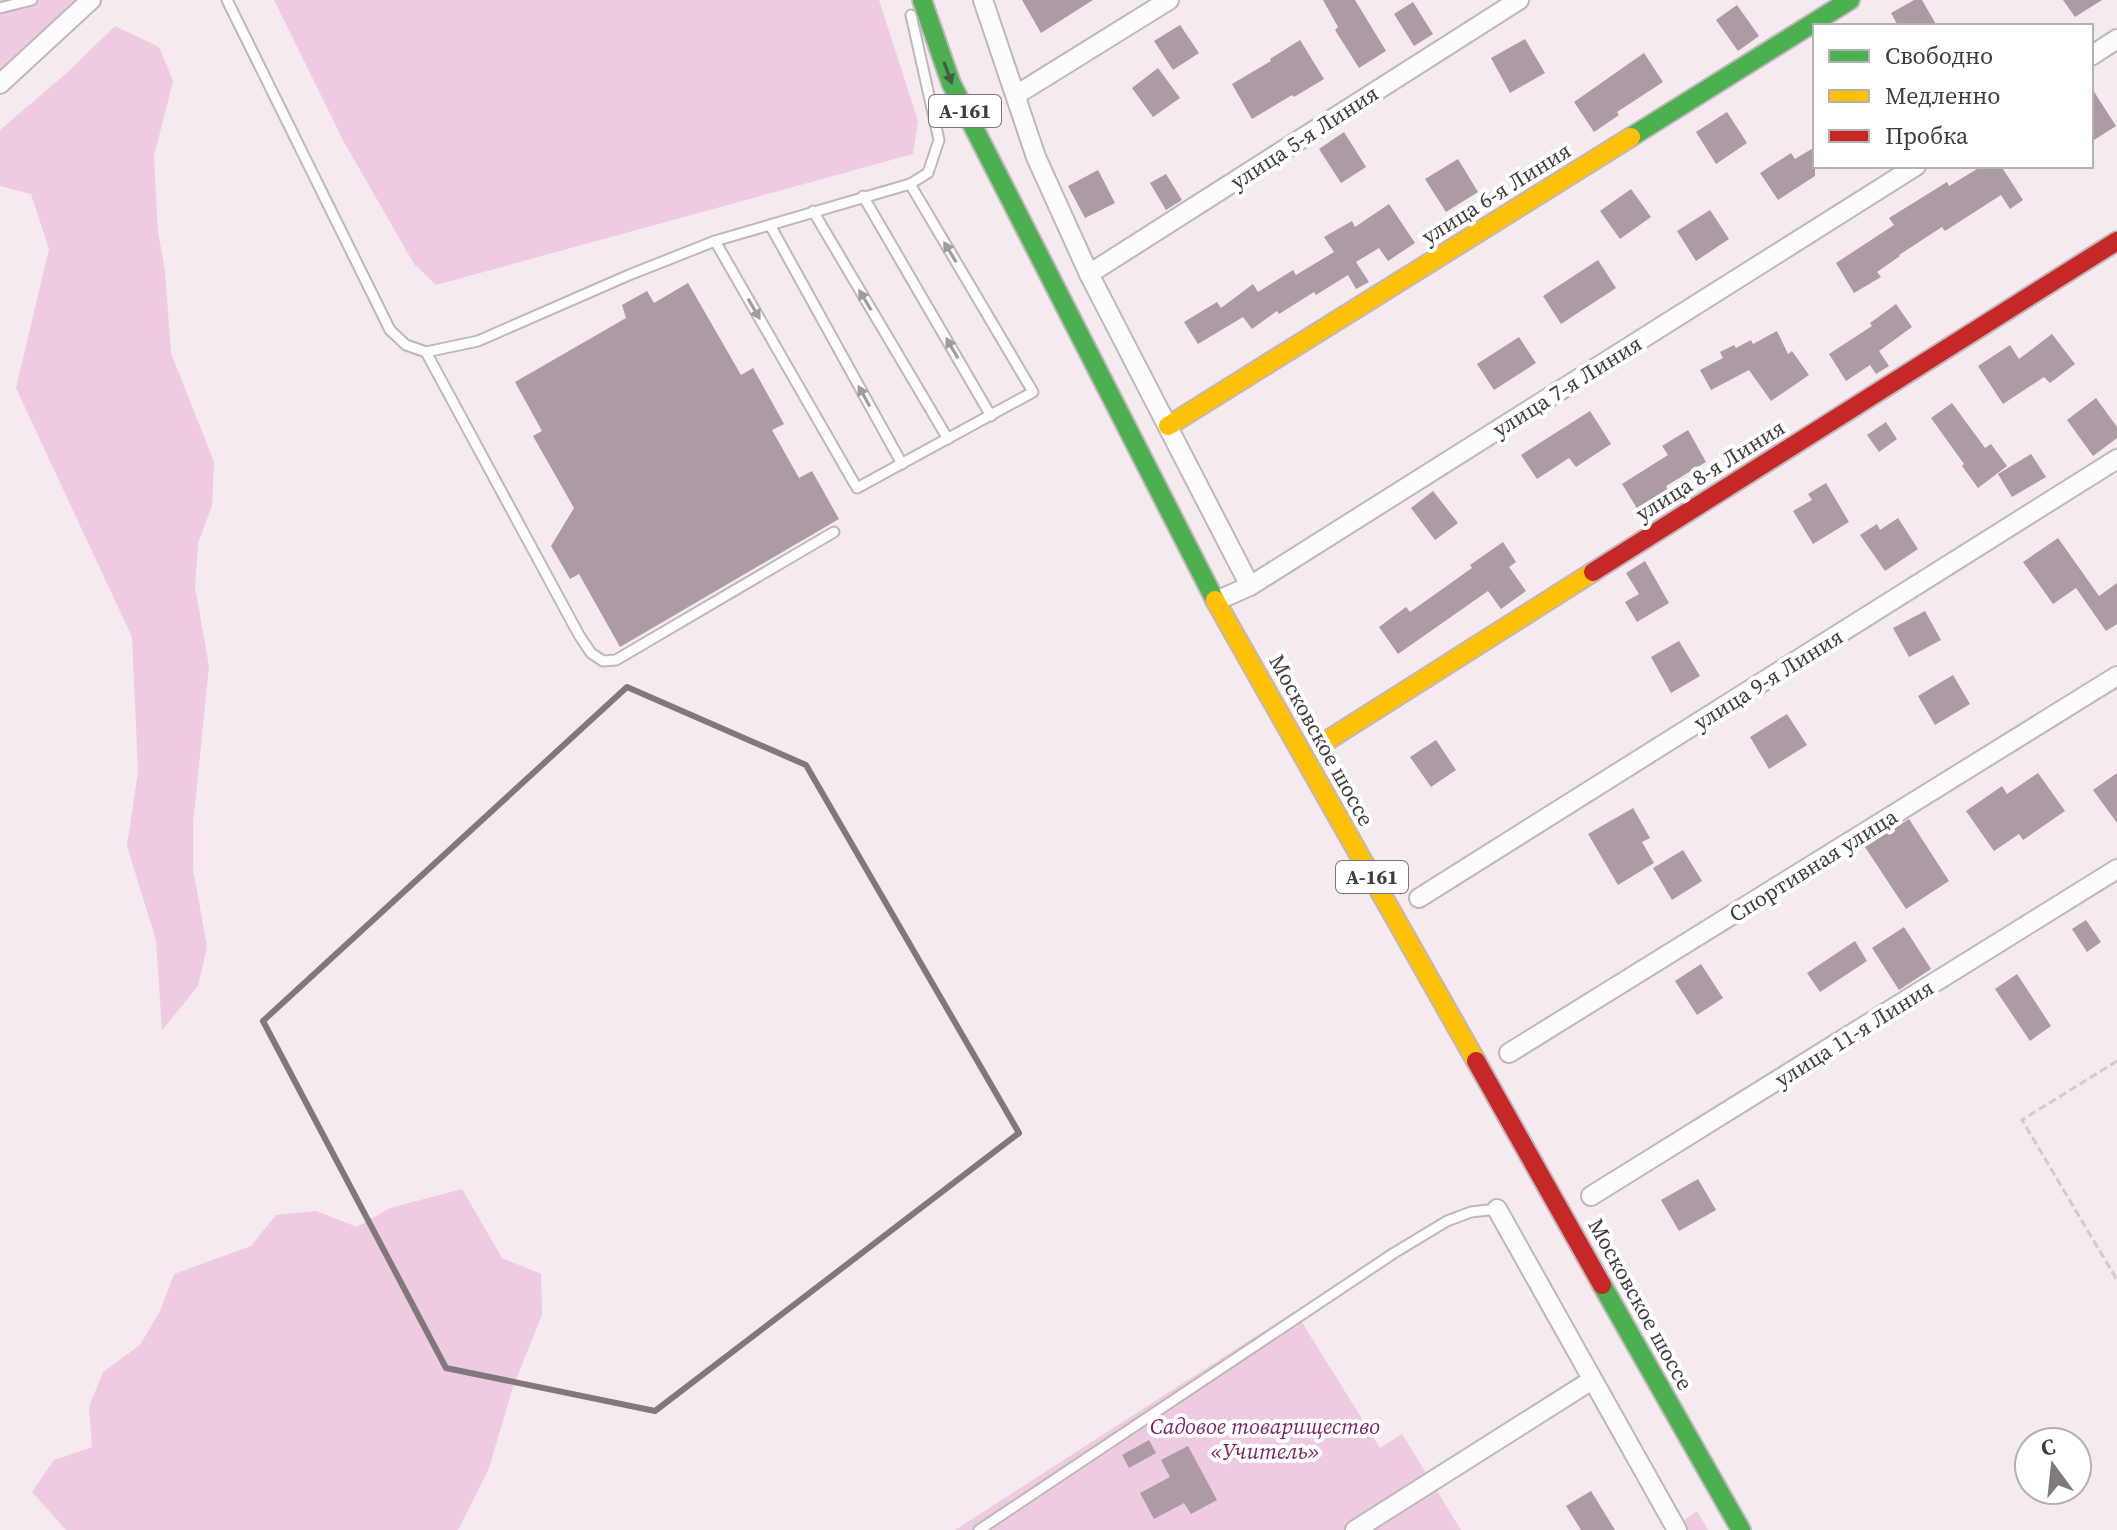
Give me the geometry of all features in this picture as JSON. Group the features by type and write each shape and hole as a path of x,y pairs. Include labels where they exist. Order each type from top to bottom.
{"main road":[{"name":"улица 6-я Линия","path":"1168,426 1850,0"},
{"name":"А-161","path":"916,3 951,83 1018,217"},
{"name":"А-161","path":"981,103 1018,217"},
{"name":"Московское шоссе","path":"1018,217 1216,601 1741,1530"},
{"name":"улица 8-я Линия","path":"1328,740 2117,241"}],"street":[{"path":"0,84 91,0"},
{"path":"983,0 1036,157 1089,274 1250,586"},
{"path":"1016,95 1169,0"},
{"name":"улица 5-я Линия","path":"1089,274 1519,0"},
{"path":"2093,55 2117,39"},
{"name":"улица 7-я Линия","path":"1216,601 1250,586 1913,168"},
{"name":"улица 9-я Линия","path":"1419,898 2117,459"},
{"name":"Спортивная улица","path":"1509,1053 2117,676"},
{"name":"улица 11-я Линия","path":"1591,1196 2117,869"},
{"path":"1497,1209 1677,1530"},
{"path":"1355,1530 1592,1380"}],"lane":[{"path":"0,8 32,0"},
{"path":"227,0 390,330 406,345 426,352 478,341 715,241 910,184 928,173 939,140 916,3"},
{"path":"715,241 857,488 1033,392 910,184"},
{"path":"863,196 991,416"},
{"path":"813,211 948,439"},
{"path":"770,225 902,464"},
{"path":"426,352 579,635 591,653 603,661 616,660 834,532"},
{"path":"979,1530 1394,1253 1447,1221 1471,1212 1497,1209"}],"path":[{"path":"2117,1061 2022,1120 2117,1280"}],"highlighted area":[{"path":"627,687 806,765 1019,1133 655,1411 446,1368 263,1021"}],"green space":[{"path":"0,0 87,0 0,74"},
{"path":"274,0 879,0 918,121 913,154 436,285 414,264 344,142"},
{"path":"115,26 159,47 173,81 154,156 158,232 165,271 171,353 214,462 212,506 198,543 195,587 209,666 193,824 193,869 207,947 198,986 162,1030 156,940 127,846 138,771 132,637 16,388 49,249 31,194 0,186 0,130 69,71"},
{"path":"462,1189 502,1258 541,1274 542,1315 513,1387 489,1468 458,1530 66,1530 32,1492 54,1460 92,1447 89,1407 103,1372 140,1345 160,1311 174,1274 251,1246 276,1215 316,1211 357,1227 390,1208"},
{"name":"Садовое товарищество «Учитель»","path":"1295,1311 1380,1448 1402,1434 1461,1530 955,1530"},
{"path":"1697,1511 1708,1530 1670,1530"}],"building":[{"path":"1022,0 1093,0 1041,33"},
{"path":"1323,0 1355,0 1386,51 1359,68 1335,30 1338,27"},
{"path":"1914,0 1922,0 1936,24 1897,24 1891,13"},
{"path":"2063,0 2102,0 2075,17"},
{"path":"1413,2 1433,34 1414,46 1394,14"},
{"path":"1737,5 1759,36 1738,51 1716,20"},
{"path":"1180,25 1199,53 1173,70 1154,41"},
{"path":"1525,39 1545,73 1510,93 1491,58"},
{"path":"1300,40 1324,79 1252,119 1232,84"},
{"path":"1644,53 1663,82 1617,112 1619,115 1594,132 1574,102"},
{"path":"1158,68 1180,98 1153,117 1132,88"},
{"path":"2093,90 2116,126 2093,141"},
{"path":"1727,112 1747,143 1716,164 1696,132"},
{"path":"1344,132 1366,167 1341,183 1319,149"},
{"path":"1813,148 1815,176 1778,200 1760,173 1791,153 1795,159"},
{"path":"1458,159 1478,192 1446,212 1425,179"},
{"path":"1979,168 2002,168 2023,200 2010,209 2001,195 1945,231 1942,227 1877,272 1881,277 1854,293 1836,263 1894,225 1889,218 1947,182 1949,186"},
{"path":"1098,170 1115,203 1085,218 1068,186"},
{"path":"1166,174 1182,200 1166,210 1150,183"},
{"path":"1631,189 1651,217 1620,239 1600,211"},
{"path":"1389,204 1415,243 1388,261 1379,248 1356,262 1369,282 1356,289 1348,275 1279,314 1277,311 1252,329 1243,317 1198,344 1184,322 1217,302 1221,308 1253,284 1258,292 1293,270 1296,275 1334,252 1324,237 1352,221 1355,227"},
{"path":"1710,210 1729,239 1696,261 1677,231"},
{"path":"1598,260 1616,288 1561,324 1543,296"},
{"path":"688,283 741,375 753,368 784,424 772,430 799,478 812,471 839,519 620,647 579,574 570,579 551,546 574,508 533,436 542,431 515,382 626,318 622,305 647,291 654,303"},
{"path":"1896,304 1912,327 1879,351 1889,366 1876,374 1870,365 1846,381 1829,354 1872,326 1870,323"},
{"path":"1777,331 1788,354 1792,351 1809,375 1771,401 1749,370 1711,390 1700,370 1723,358 1720,352 1751,340 1753,344"},
{"path":"2052,334 2075,364 2050,383 2044,377 2003,404 1978,366 2010,345 2019,359"},
{"path":"1519,337 1536,363 1494,390 1477,364"},
{"path":"2096,398 2117,427 2117,438 2093,456 2067,420"},
{"path":"1952,403 1985,448 1991,444 2007,466 1978,488 1931,418"},
{"path":"1590,411 1611,444 1576,467 1569,458 1537,479 1521,455"},
{"path":"1886,422 1897,439 1879,452 1867,435"},
{"path":"1688,430 1706,462 1666,486 1669,492 1638,510 1622,484 1668,455 1662,446"},
{"path":"2031,454 2046,477 2012,497 1998,474"},
{"path":"1826,483 1849,522 1813,544 1793,511 1812,500 1808,494"},
{"path":"1433,491 1458,523 1435,540 1411,508"},
{"path":"1898,518 1918,549 1885,571 1860,535 1877,524 1880,530"},
{"path":"2058,538 2099,596 2117,583 2117,624 2106,631 2076,588 2053,604 2023,562"},
{"path":"1503,542 1516,562 1509,567 1526,591 1501,609 1488,591 1398,654 1379,627 1406,607 1410,612"},
{"path":"1645,561 1669,603 1637,622 1625,602 1639,594 1626,573"},
{"path":"1925,611 1941,640 1909,657 1893,628"},
{"path":"1679,641 1700,676 1671,693 1651,657"},
{"path":"1953,675 1970,704 1935,725 1918,696"},
{"path":"1787,714 1807,745 1769,769 1750,737"},
{"path":"1436,740 1456,770 1431,787 1410,757"},
{"path":"2038,773 2065,811 2023,840 2019,834 1994,851 1966,811 2002,786 2007,794"},
{"path":"2117,773 2117,823 2093,790"},
{"path":"1633,808 1650,838 1642,842 1654,863 1618,885 1588,834"},
{"path":"1909,819 1949,881 1906,909 1865,847"},
{"path":"1683,850 1702,881 1672,900 1653,868"},
{"path":"2086,920 2101,942 2087,952 2072,929"},
{"path":"1904,927 1931,969 1899,990 1872,948"},
{"path":"1855,941 1867,961 1820,992 1807,973"},
{"path":"1701,964 1723,998 1697,1015 1675,981"},
{"path":"2017,974 2051,1026 2030,1041 1995,989"},
{"path":"1698,1179 1716,1210 1679,1231 1661,1200"},
{"path":"1149,1440 1156,1453 1129,1468 1122,1455"},
{"path":"1188,1446 1217,1500 1191,1514 1184,1503 1154,1519 1140,1493 1170,1477 1161,1460"},
{"path":"1591,1491 1615,1530 1581,1530 1566,1506"}],"traffic: fast":[{"path":"922,0 951,83 1215,600"},
{"path":"1631,137 1850,0"},
{"path":"1602,1285 1741,1530"}],"traffic: slow":[{"path":"1168,426 1631,137"},
{"path":"1328,740 1593,572"},
{"path":"1215,600 1476,1061"}],"traffic: jam":[{"path":"1593,572 2117,241"},
{"path":"1476,1061 1602,1285"}]}
